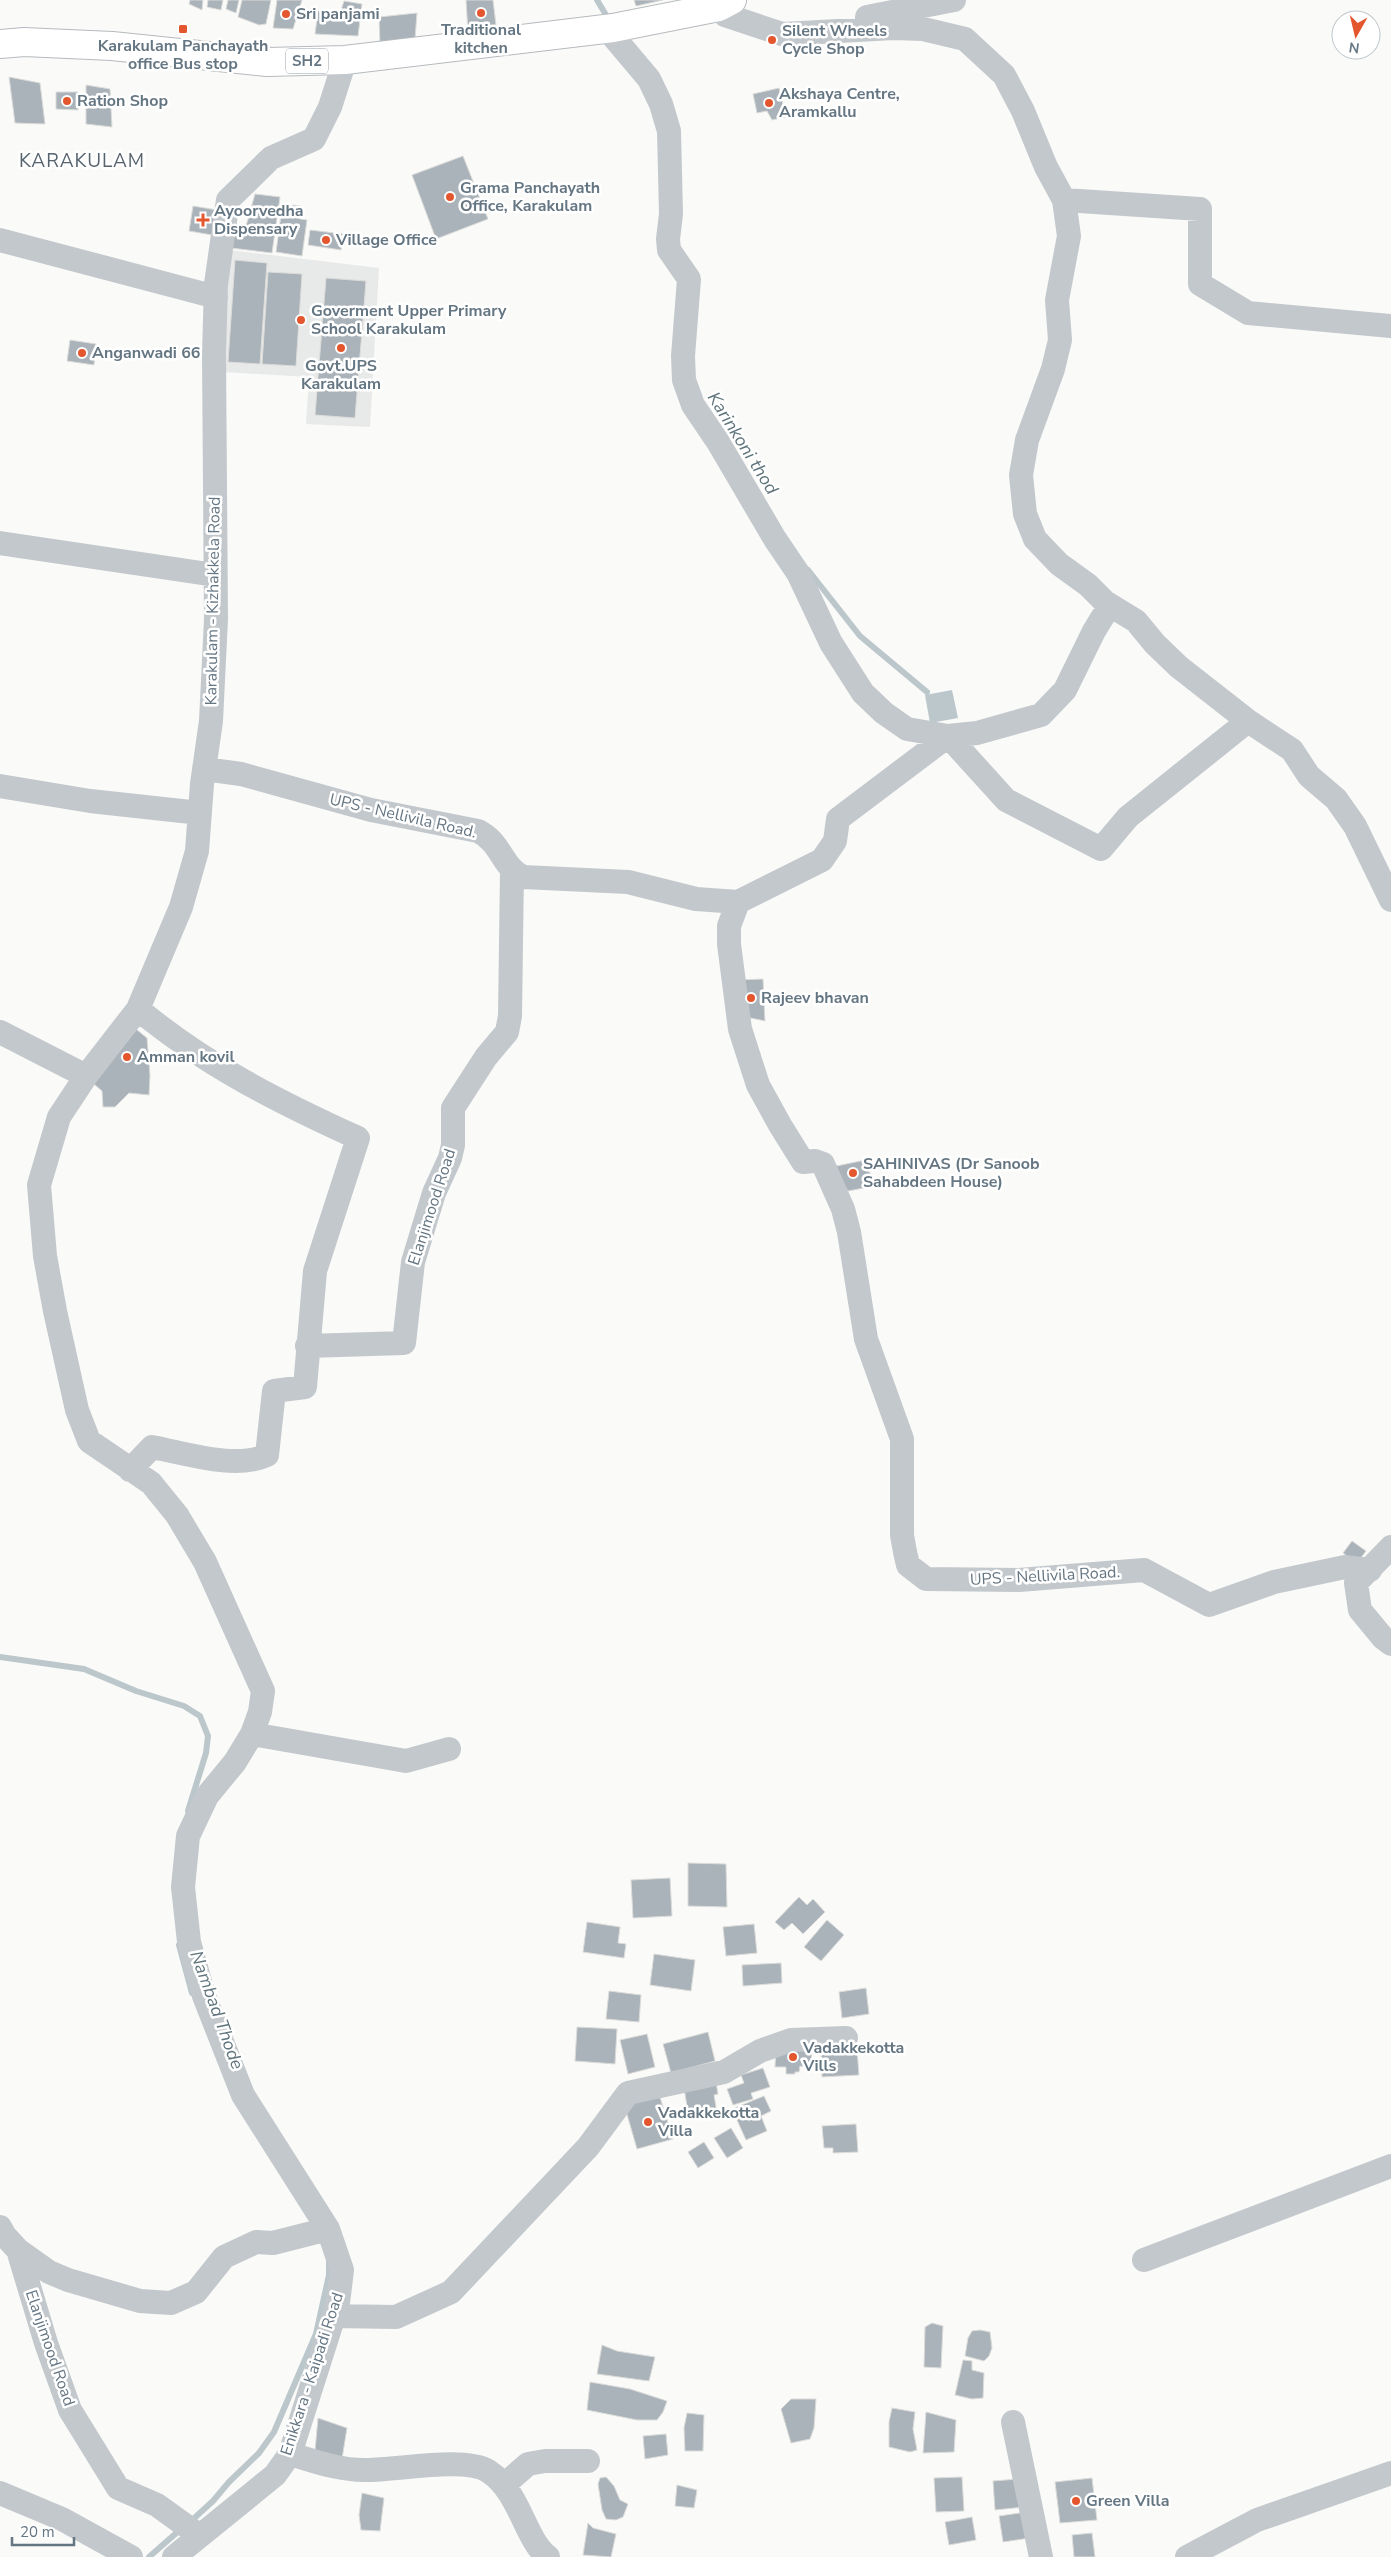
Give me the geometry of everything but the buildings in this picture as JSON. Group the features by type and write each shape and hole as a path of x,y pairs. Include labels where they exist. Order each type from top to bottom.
{"main road":[{"name":"SH2","path":"0,44 24,42 112,46 267,62 345,60 613,28 726,3"}],"street":[{"path":"782,34 954,0"},
{"path":"726,3 725,15 782,34 894,28 923,29 964,39 1004,75 1064,200 1069,236 1057,300 1060,340 1054,369 1027,440 1021,475 1025,514 1035,539 1059,564 1110,605 1136,621 1155,644 1179,667 1248,721 1292,750 1309,776 1336,799 1355,826 1391,900"},
{"path":"613,28 649,79 661,104 669,131 671,214 668,239 669,250 689,279 683,356 684,380 693,405 718,442 775,540 798,573 831,643 863,693 907,729 948,736 977,733 1041,715 1065,690 1094,631 1110,605"},
{"name":"Karakulam - Kizhakkela Road","path":"39,1186 59,1118 86,1076 138,1009 181,907 197,851 204,769 211,721 215,575 213,428 216,297 228,200 270,158 314,139 330,107 345,60"},
{"path":"1064,200 1200,209 1200,284 1248,313 1391,326"},
{"path":"0,240 216,297"},
{"path":"0,543 215,575"},
{"path":"948,736 1006,800 1101,849 1128,817 1248,721"},
{"path":"512,871 523,877 540,879 566,877 628,882 696,899 738,902 822,860 835,841 838,819 948,736"},
{"name":"UPS - Nellivila Road.","path":"204,769 241,774 371,810 478,831 491,838 512,871"},
{"path":"0,786 90,801 200,812"},
{"name":"Elanjimood Road","path":"307,1346 404,1344 413,1262 434,1194 450,1158 453,1145 452,1108 486,1057 507,1032 510,1016 512,871"},
{"name":"UPS - Nellivila Road.","path":"738,902 729,926 729,944 740,1029 758,1085 780,1125 803,1162 822,1164 843,1209 851,1241 866,1339 902,1439 902,1535 908,1565 926,1579 966,1580 1019,1580 1144,1570 1209,1604 1274,1582 1336,1568 1345,1567 1370,1570"},
{"path":"130,1470 152,1447 227,1461 258,1460 268,1455 274,1391 305,1387 307,1346 315,1271 358,1138 280,1103 223,1071 172,1037 138,1009"},
{"path":"0,1032 86,1076"},
{"name":"Enikkara - Kaipadi Road","path":"39,1186 45,1256 77,1410 88,1441 151,1483 177,1515 205,1562 263,1691 260,1712 252,1734 236,1762 207,1796 188,1836 183,1887 189,1942 204,1996 243,2095 323,2230 342,2270 338,2303 290,2454 276,2475 198,2535 174,2557"},
{"path":"1388,1638 1360,1610 1356,1583 1391,1547"},
{"path":"252,1734 406,1761 450,1748"},
{"path":"334,2316 396,2317 451,2292 588,2147 628,2093 724,2072 760,2051 791,2040 846,2038"},
{"path":"1144,2260 1391,2166"},
{"path":"0,2228 18,2250 49,2272 68,2280 140,2301 172,2302 196,2292 224,2257 256,2242 273,2243 323,2230"},
{"name":"Elanjimood Road","path":"18,2250 70,2410 118,2488 157,2505 198,2535"},
{"path":"1013,2422 1041,2557"},
{"path":"290,2454 328,2466 364,2470 471,2465 488,2471 504,2485 523,2514 541,2552 548,2557"},
{"path":"504,2485 528,2464 545,2461 588,2461"},
{"path":"1187,2557 1257,2520 1391,2473"},
{"path":"0,2493 62,2519 131,2557"}],"shaded area":[{"name":"Goverment Upper Primary School Karakulam","path":"230,250 379,268 370,427 306,424 309,377 222,372"},
{"path":"952,690 958,718 930,723 925,695"}],"waterway":[{"name":"Karinkoni thod","path":"597,0 609,20"},
{"name":"Karinkoni thod","path":"808,570 860,636 927,692"},
{"name":"Nambad Thode","path":"0,1657 84,1669 136,1691 184,1706 200,1716 208,1736 206,1753 188,1811"},
{"name":"Nambad Thode","path":"179,1945 192,1993"},
{"name":"Nambad Thode","path":"190,2522 259,2453 274,2432 316,2334 329,2275 329,2261"},
{"name":"Nambad Thode","path":"149,2557 182,2528"}],"place":[{"name":"Traditional kitchen","path":"481,13"},
{"name":"Sri panjami","path":"286,14"},
{"name":"Karakulam Panchayath office Bus stop","path":"183,29"},
{"name":"Silent Wheels Cycle Shop","path":"772,40"},
{"name":"Ration Shop","path":"67,101"},
{"name":"Akshaya Centre, Aramkallu","path":"769,103"},
{"name":"Grama Panchayath Office, Karakulam","path":"450,197"},
{"name":"Ayoorvedha Dispensary","path":"203,220"},
{"name":"Village Office","path":"326,240"},
{"name":"Goverment Upper Primary School Karakulam","path":"301,320"},
{"name":"Govt.UPS Karakulam","path":"341,348"},
{"name":"Anganwadi 66","path":"82,353"},
{"name":"Rajeev bhavan","path":"751,998"},
{"name":"Amman kovil","path":"127,1057"},
{"name":"SAHINIVAS (Dr Sanoob Sahabdeen House)","path":"853,1173"},
{"name":"Vadakkekotta Vills","path":"793,2057"},
{"name":"Vadakkekotta Villa","path":"648,2122"},
{"name":"Green Villa","path":"1076,2501"}],"district":[{"name":"KARAKULAM","path":"82,161"}]}
